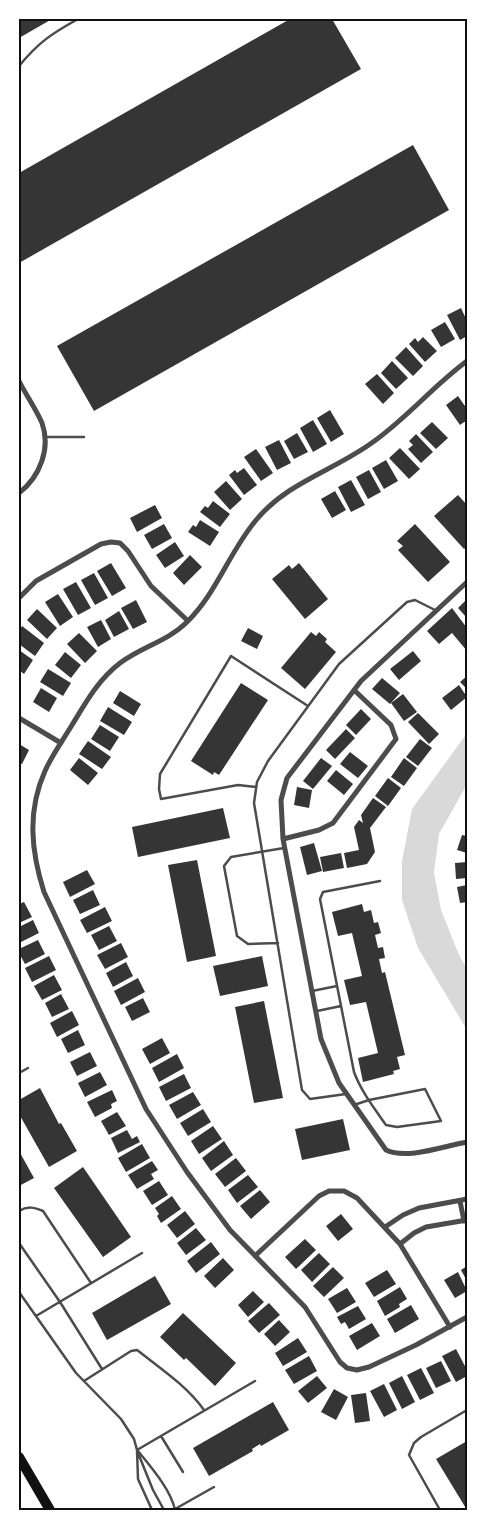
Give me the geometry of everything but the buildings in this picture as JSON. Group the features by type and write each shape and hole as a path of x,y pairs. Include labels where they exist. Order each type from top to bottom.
{"highway":[{"path":"19,1457 50,1510"}],"street":[{"path":"467,361 449,374 372,443 297,485 276,500 257,519 239,544 206,599 188,621 174,634 122,662 92,691 46,770 35,797 32,837 36,866 44,892 146,1109 192,1179 230,1230 305,1307 340,1362 347,1368 357,1370 369,1367 416,1345 467,1317"},
{"path":"19,381 42,424 45,447 38,472 19,493"},
{"path":"19,598 36,581 101,544 120,543 128,551 151,586 188,621"},
{"path":"467,582 361,681 287,778 281,800 285,847 315,1011 321,1040 339,1083 386,1150 393,1154 407,1154 467,1142"},
{"path":"284,839 319,830 333,823 396,739 391,724 354,690"},
{"path":"19,718 61,743"},
{"path":"255,1256 319,1196 329,1191 344,1191 357,1198 400,1244 450,1327"},
{"path":"385,1227 403,1215 419,1208 467,1199"},
{"path":"400,1244 414,1233 426,1227 465,1221 460,1201"}],"lane":[{"path":"19,66 32,50 47,37 78,19"},
{"path":"44,437 84,437"},
{"path":"347,1094 310,1099 302,1090 254,803 256,787 268,761 339,664 407,602 415,600 437,610"},
{"path":"256,787 238,784 162,798 159,789 160,774 231,656 308,706"},
{"path":"278,943 248,944 236,936 224,866 231,858 285,847"},
{"path":"354,1105 360,1102 369,1100 425,1089 441,1120 397,1127 386,1125 369,1100 359,1084 354,1072 320,899 323,892 380,881"},
{"path":"312,992 337,986"},
{"path":"315,1011 341,1006"},
{"path":"19,1073 28,1068"},
{"path":"19,1211 24,1208 34,1207 43,1211 91,1283"},
{"path":"19,1243 60,1302 102,1369"},
{"path":"36,1317 142,1253"},
{"path":"19,1292 76,1373 121,1419 134,1438 138,1479 152,1510"},
{"path":"84,1381 131,1351 137,1350 196,1400 204,1410"},
{"path":"136,1450 255,1380"},
{"path":"440,1510 409,1455 414,1443 420,1436 467,1410"},
{"path":"161,1436 183,1472"},
{"path":"136,1450 153,1469 174,1502 175,1510 214,1487"},
{"path":"136,1450 152,1490 164,1510"}],"shaded area":[{"path":"467,733 467,784 439,834 434,872 441,910 459,955 467,969 467,1030 418,948 402,900 402,861 412,809"}]}
